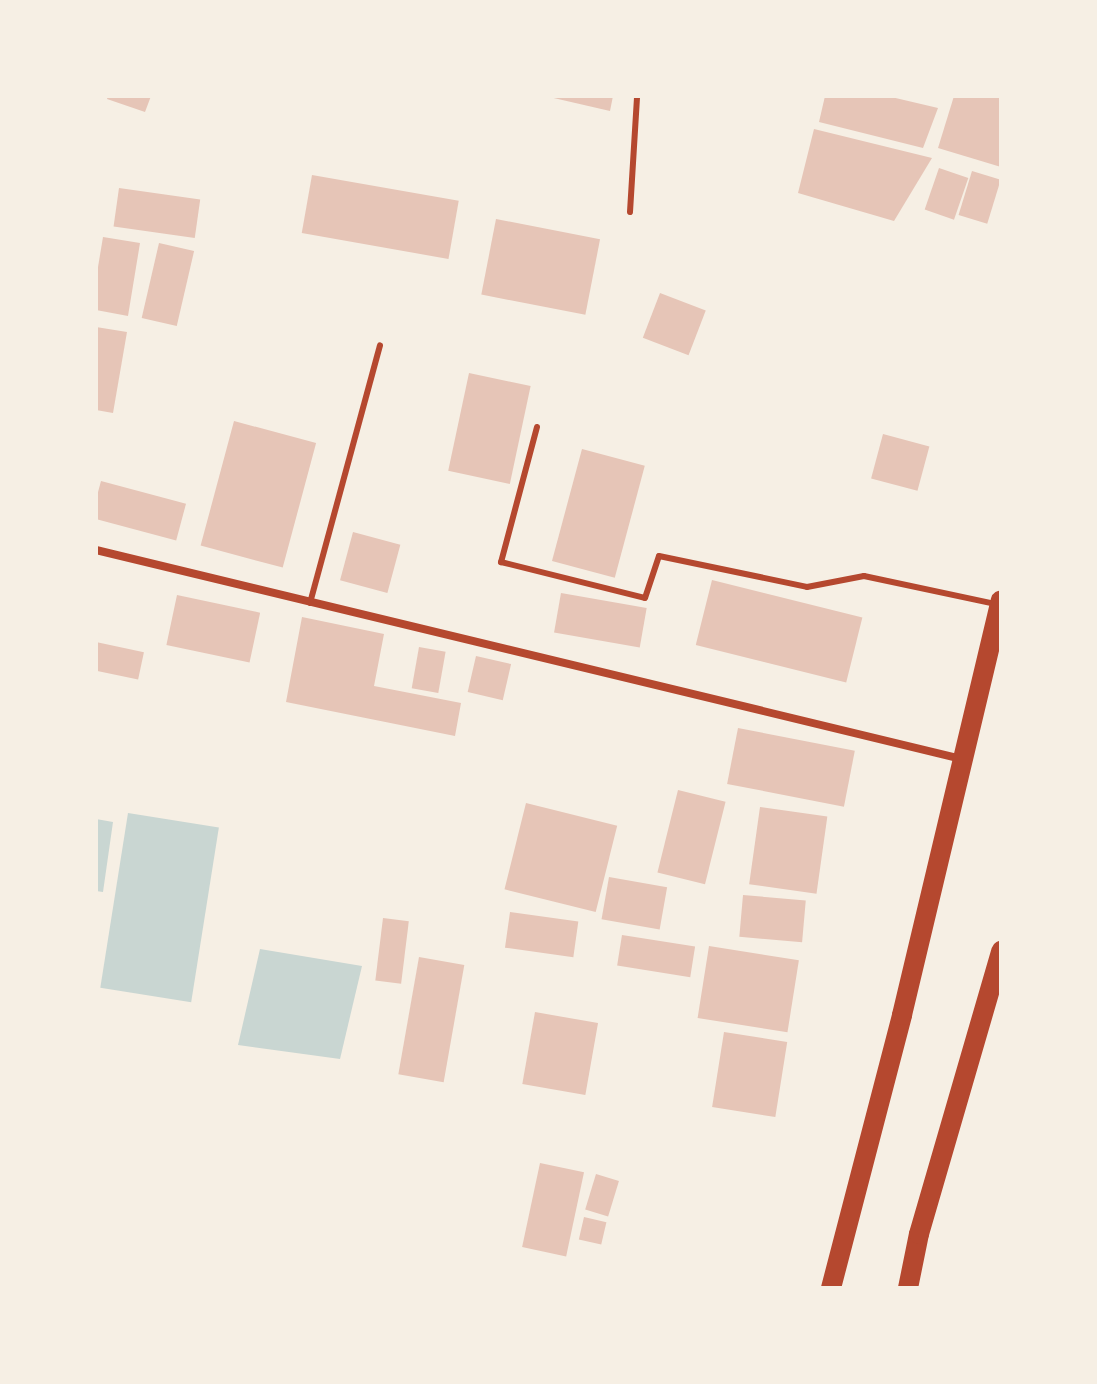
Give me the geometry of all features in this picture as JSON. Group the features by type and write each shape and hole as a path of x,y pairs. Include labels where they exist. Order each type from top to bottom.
{"main road":[{"path":"831,1288 1000,603"},
{"path":"908,1288 919,1234 1001,951"}],"street":[{"path":"96,550 963,759"}],"lane":[{"path":"630,212 637,96"},
{"path":"310,603 380,345"},
{"path":"537,427 501,562 645,598 659,556 807,587 864,576 1000,603"}],"shaded area":[{"path":"128,813 219,827 191,1002 100,988"},
{"path":"96,819 113,822 103,892 96,891"},
{"path":"260,949 362,966 340,1059 238,1045"}],"building":[{"path":"108,96 151,96 145,112 107,99"},
{"path":"545,96 613,96 610,111"},
{"path":"825,96 887,96 938,108 923,148 819,122"},
{"path":"954,96 1001,96 1001,167 938,148"},
{"path":"814,129 932,158 894,221 798,193"},
{"path":"939,168 968,178 954,220 925,210"},
{"path":"972,171 1001,180 987,224 959,215"},
{"path":"312,175 459,201 448,259 302,233"},
{"path":"119,188 200,199 195,238 114,227"},
{"path":"496,219 600,239 585,315 481,295"},
{"path":"103,237 140,243 128,316 96,310 96,279"},
{"path":"159,243 194,251 177,326 142,318"},
{"path":"660,293 706,311 689,355 643,338"},
{"path":"96,327 127,332 113,413 96,410"},
{"path":"469,373 531,386 510,484 448,471"},
{"path":"234,421 316,443 283,568 201,546"},
{"path":"883,434 929,446 917,491 871,478"},
{"path":"582,449 645,466 615,578 552,561"},
{"path":"101,481 186,504 176,540 96,519 96,500"},
{"path":"353,532 400,545 387,593 340,580"},
{"path":"712,580 862,617 846,683 696,645"},
{"path":"561,593 647,608 640,647 554,632"},
{"path":"177,595 260,613 250,663 166,645"},
{"path":"302,617 384,634 374,686 461,703 455,736 286,702"},
{"path":"96,642 144,652 138,680 96,671"},
{"path":"419,647 446,652 438,693 412,688"},
{"path":"476,656 511,664 503,700 468,692"},
{"path":"738,728 855,751 844,807 727,784"},
{"path":"678,790 726,802 705,884 657,872"},
{"path":"526,803 617,826 596,912 504,889"},
{"path":"760,807 827,816 816,894 749,884"},
{"path":"609,877 667,887 660,930 602,919"},
{"path":"743,895 806,900 802,942 739,937"},
{"path":"510,912 578,922 573,957 505,948"},
{"path":"383,918 409,921 401,984 375,981"},
{"path":"622,935 695,947 690,977 617,966"},
{"path":"709,946 799,960 787,1032 698,1018"},
{"path":"419,957 464,965 444,1082 398,1074"},
{"path":"535,1012 598,1023 585,1095 522,1084"},
{"path":"724,1032 787,1042 775,1117 712,1107"},
{"path":"540,1163 584,1172 566,1256 522,1247"},
{"path":"596,1174 619,1181 608,1216 585,1209"},
{"path":"584,1217 606,1222 601,1245 579,1239"}]}
